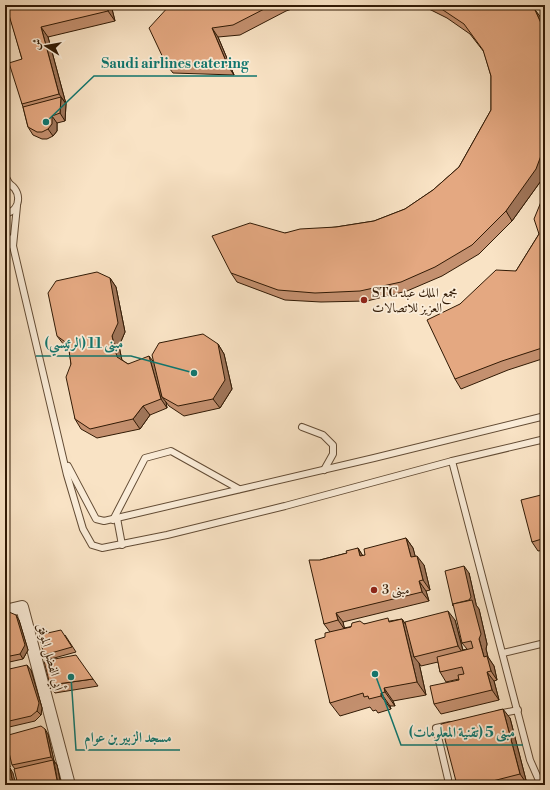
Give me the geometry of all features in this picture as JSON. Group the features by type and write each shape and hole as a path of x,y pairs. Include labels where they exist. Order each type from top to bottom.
{"street":[{"name":"أبي الفضل الموفق","path":"5,611 22,607 38,662 52,724 69,785"},
{"path":"25,666 38,662"},
{"path":"39,728 52,724"}],"lane":[{"path":"5,176 7,183 14,186 19,196 13,246"},
{"path":"5,214 13,211 17,206"},
{"path":"5,232 13,246 63,456 83,529 92,545 102,548 122,545 285,506 452,461 545,439"},
{"path":"63,456 96,519 104,521 324,470 545,416"},
{"path":"302,427 323,435 333,445 333,454 324,470"},
{"path":"122,545 115,519 146,458 171,451 239,489"},
{"path":"452,461 530,760 541,785"},
{"path":"503,653 545,643"},
{"path":"490,716 518,710"},
{"path":"448,779 436,728 455,724"}],"building":[{"path":"6,5 107,5 108,11 41,27 59,94 22,104 9,63 22,59"},
{"path":"170,5 272,5 233,25 212,28 228,66 166,64 149,28"},
{"path":"434,5 531,5 535,10 545,32 545,145 536,169 506,211 472,245 435,267 401,282 360,291 315,293 278,290 231,273 212,236 250,223 285,233 300,229 336,227 374,221 405,209 433,190 459,167 491,110 491,76 483,50 464,24"},
{"path":"61,97 60,113 52,116 52,124 48,129 42,132 37,132 28,127 23,107"},
{"path":"545,192 545,347 502,361 455,379 427,320 460,304 496,270 516,271 539,234 534,219"},
{"path":"97,272 110,278 118,323 112,336 117,357 128,364 149,356 161,399 143,406 133,419 90,429 75,419 66,377 71,364 68,344 57,336 48,293 56,281"},
{"path":"203,334 218,344 225,380 213,399 178,406 162,397 152,355 159,343"},
{"path":"545,494 545,538 532,542 521,500"},
{"name":"مبنى 3","path":"406,538 411,557 417,556 423,580 419,581 422,592 336,613 338,620 324,624 309,560 320,560 347,553 346,551 358,548 360,556 365,555 364,549"},
{"path":"464,566 471,597 469,600 453,604 453,606 445,571"},
{"path":"472,600 481,634 479,639 484,657 487,656 491,671 487,672 492,690 434,704 430,686 459,680 458,675 464,674 462,667 440,672 437,657 473,648 471,641 462,643 453,604"},
{"path":"448,611 458,646 414,657 405,622"},
{"path":"9,612 16,615 25,645 20,654 5,657 5,613"},
{"path":"388,618 389,622 402,619 417,682 384,688 385,692 381,693 381,696 369,699 368,696 364,697 363,693 330,703 315,640 325,637 325,633 351,627 352,623 360,621 364,624"},
{"path":"61,630 72,647 44,655 39,635"},
{"path":"76,655 93,679 50,685 44,661"},
{"path":"27,665 39,703 37,711 31,716 5,722 5,670"},
{"path":"503,709 520,774 477,785 457,785 441,724"},
{"path":"41,726 45,729 51,757 12,765 5,736"},
{"path":"53,760 58,785 18,785 14,769"},
{"path":"10,768 13,785 5,785 5,769"}],"place":[{"name":"Saudi airlines catering","path":"46,122"},
{"name":"STC مجمع الملك عبد العزيز للاتصالات","path":"364,300"},
{"name":"مبنى 11 (الرئيسي)","path":"194,373"},
{"name":"مبنى 3","path":"374,590"},
{"name":"مبنى 5 (تقنية المعلومات)","path":"375,674"},
{"name":"مسجد الزبير بن عوام","path":"71,677"}]}
